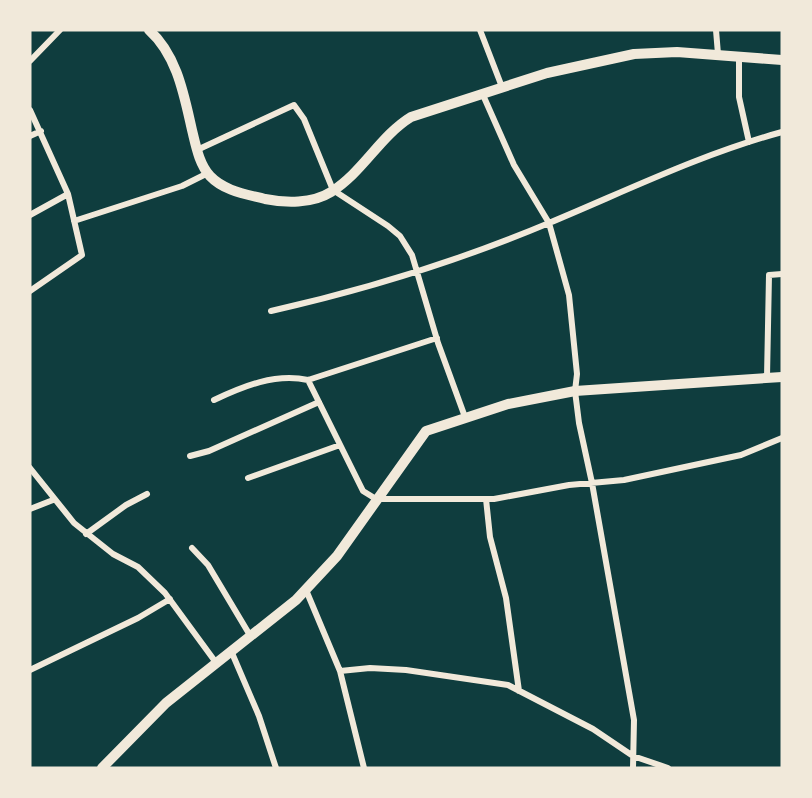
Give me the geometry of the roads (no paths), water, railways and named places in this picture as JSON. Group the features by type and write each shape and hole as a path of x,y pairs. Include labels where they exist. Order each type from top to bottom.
{"street":[{"path":"30,61 60,30"},
{"path":"149,30 169,55 179,79 197,150 208,173 233,191 285,203 311,199 333,190 377,151 397,126 411,117 547,73 634,54 718,54 782,60"},
{"path":"480,30 502,87"},
{"path":"716,30 718,54"},
{"path":"739,56 739,98 749,142"},
{"path":"483,95 514,165 549,223 569,296 577,374 575,391 579,423 592,483 634,720 633,768"},
{"path":"197,150 294,105 304,119 333,190 400,237 418,269 437,338 465,417"},
{"path":"30,110 68,194 82,255 30,291"},
{"path":"30,136 41,131"},
{"path":"271,311 316,301 472,253 549,223 615,193 749,142 782,132"},
{"path":"74,221 182,186 208,173"},
{"path":"30,215 68,194"},
{"path":"767,377 769,275 782,274"},
{"path":"214,400 247,385 295,377 308,380 437,338"},
{"path":"102,768 114,764 166,703 232,653 306,589 337,556 426,431 508,404 575,391 782,377"},
{"path":"308,380 363,491 376,499 486,499 624,480 741,455 782,438"},
{"path":"190,456 209,451 319,402"},
{"path":"248,478 340,445"},
{"path":"30,468 53,500 86,534 113,554 138,567 170,599 217,664"},
{"path":"86,534 126,505 147,494"},
{"path":"486,499 490,537 506,598 519,691"},
{"path":"30,509 53,500"},
{"path":"192,548 208,565 251,637"},
{"path":"306,589 340,671 364,768"},
{"path":"30,670 138,618 170,599"},
{"path":"232,653 259,716 276,768"},
{"path":"340,671 370,668 418,672 508,685 593,729 633,756 668,768"}]}
